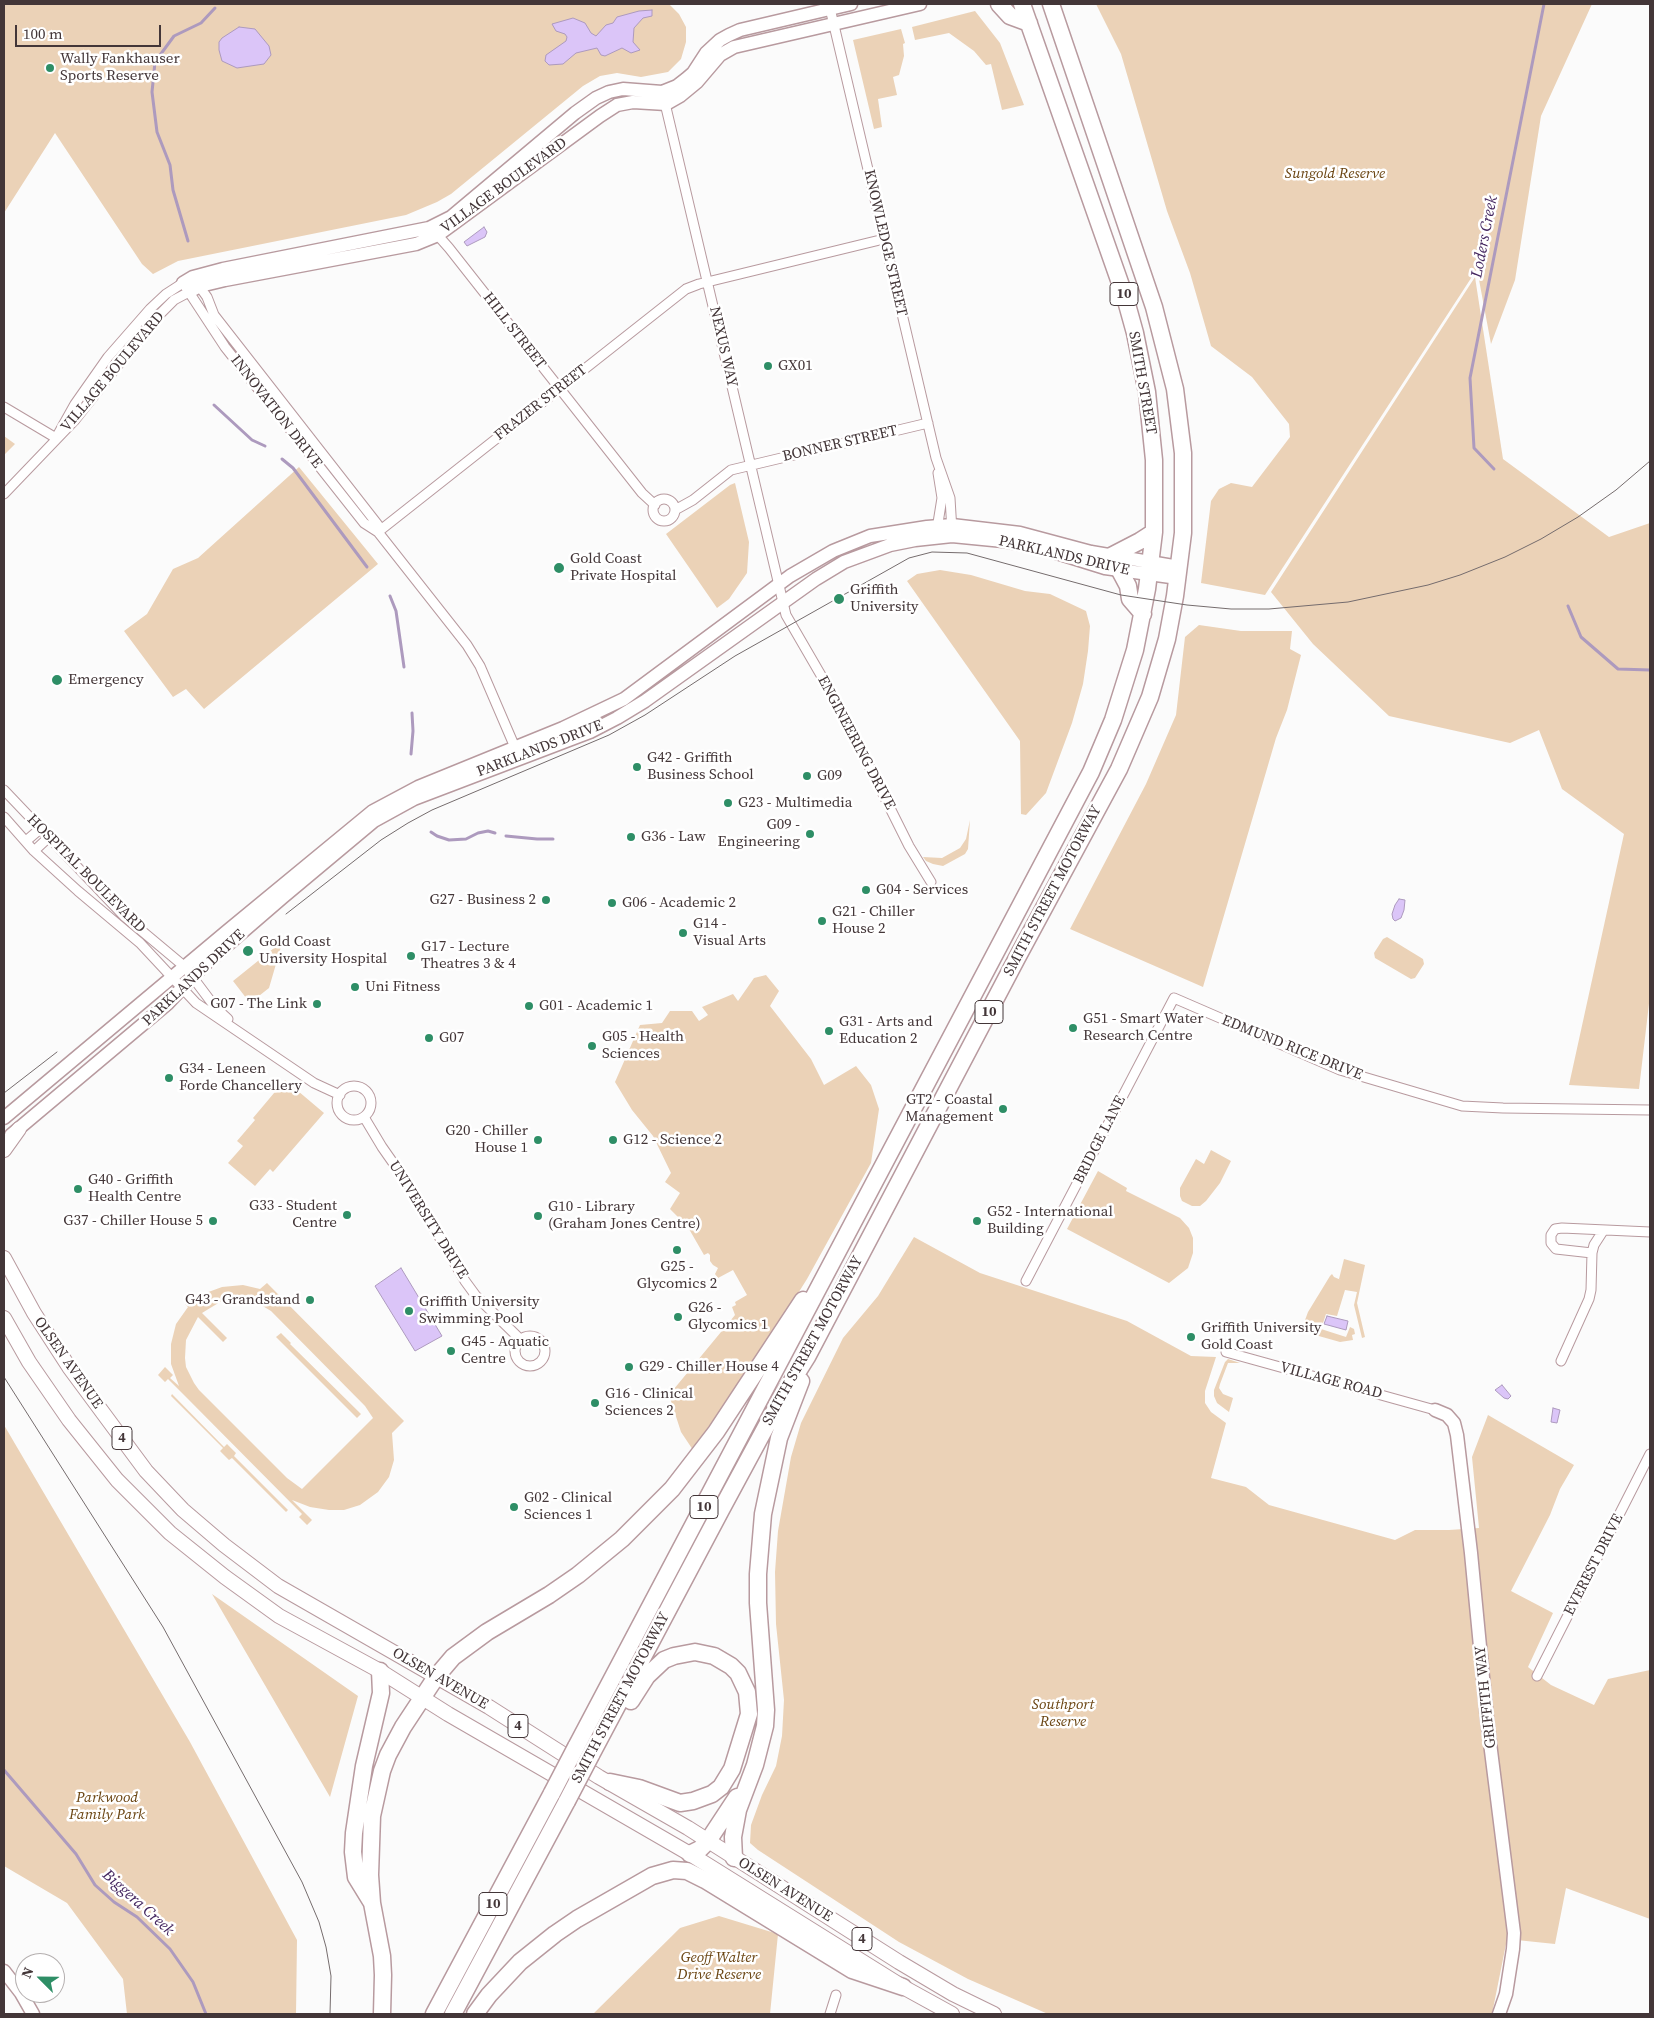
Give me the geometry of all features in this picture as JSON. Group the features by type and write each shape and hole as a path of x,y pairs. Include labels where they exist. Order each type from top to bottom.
{"highway":[{"path":"1000,4 1010,16 1028,23"},
{"name":"SMITH STREET","path":"1022,4 1122,288 1135,333 1147,392 1154,460 1154,532 1143,614 1121,698 1091,772"},
{"name":"SMITH STREET","path":"1051,4 1154,307 1169,361 1179,414 1183,453 1184,515 1172,618 1160,663"},
{"path":"1111,556 1154,532"},
{"path":"1120,571 1128,586 1130,599 1143,614"},
{"name":"SMITH STREET MOTORWAY","path":"453,2014 782,1397 807,1357 1016,958 1119,769 1136,734 1160,663"},
{"name":"SMITH STREET MOTORWAY","path":"434,2014 790,1345 829,1267 1091,772"},
{"path":"382,2014 382,1956 372,1903 371,1833 377,1789 392,1748 446,1663 468,1644 578,1576 646,1517 672,1489 705,1447 800,1304 829,1267"},
{"path":"734,1858 733,1837 735,1824 755,1765 765,1726 766,1710 758,1603 758,1574 763,1514 779,1438 803,1377 807,1357"},
{"path":"591,1755 606,1744 640,1686 664,1660 685,1653 704,1653 723,1660 738,1673 747,1692 749,1703 747,1723 728,1777 712,1794 693,1802 680,1802 639,1788 610,1782"},
{"path":"372,1903 356,1877 354,1843 355,1818 364,1766 381,1693 380,1671"},
{"path":"690,1854 700,1849 708,1841 748,1783"},
{"path":"475,2014 514,1968 555,1934 577,1919 652,1876 673,1870 687,1871 705,1880 852,1970 903,1987"}],"main road":[{"path":"4,1150 19,1129"},
{"name":"OLSEN AVENUE","path":"4,1258 34,1313 69,1367 146,1471 183,1510 224,1545 278,1586 436,1677 708,1841 899,1962 953,1994 994,2014"},
{"name":"OLSEN AVENUE","path":"4,1318 29,1362 69,1420 116,1480 170,1532 225,1577 279,1616 380,1671 422,1698 690,1854 903,1987 952,2014"}],"street":[{"path":"664,98 693,73 706,53 720,40 729,35 740,30 829,6 851,4"},
{"path":"664,98 680,96 697,82 720,55 734,47 920,4"},
{"name":"KNOWLEDGE STREET","path":"829,6 928,423 938,463 950,498 952,531"},
{"name":"VILLAGE BOULEVARD","path":"56,438 76,404 108,357 150,309 166,294 191,285 416,244 617,105 664,98"},
{"name":"NEXUS WAY","path":"664,98 782,603"},
{"name":"HILL STREET","path":"434,231 642,493 655,505"},
{"name":"FRAZER STREET","path":"378,532 682,291 708,282 884,239"},
{"name":"VILLAGE BOULEVARD","path":"56,438 74,421 152,322 191,285"},
{"name":"INNOVATION DRIVE","path":"191,285 207,297 214,315 378,524 378,532 475,657 486,678 517,753"},
{"path":"4,407 56,438 4,494"},
{"name":"BONNER STREET","path":"751,465 928,423"},
{"name":"KNOWLEDGE STREET","path":"937,531 942,498 938,463"},
{"path":"675,510 693,500 731,470 751,465"},
{"path":"661,500 668,500 673,504 675,510 673,517 669,520 661,521 654,513 655,505 661,500"},
{"name":"PARKLANDS DRIVE","path":"517,753 563,728 624,699 778,586 820,558 858,539 878,534 937,531 1020,533 1111,556 1150,569"},
{"name":"PARKLANDS DRIVE","path":"4,1118 173,977 189,972 373,811 418,787 517,753 590,732 631,710 816,579 844,562 890,545 937,531"},
{"name":"PARKLANDS DRIVE","path":"952,531 1022,544 1092,565 1120,571 1150,569 1178,572"},
{"name":"ENGINEERING DRIVE","path":"782,603 796,634 840,708 909,846 931,882"},
{"name":"HOSPITAL BOULEVARD","path":"4,790 124,916 189,972"},
{"name":"HOSPITAL BOULEVARD","path":"4,817 34,851 140,943 182,988"},
{"path":"26,841 40,829"},
{"path":"34,851 48,838"},
{"path":"189,972 215,1007 239,1030"},
{"name":"PARKLANDS DRIVE","path":"4,1141 139,1029 182,988 189,972"},
{"path":"182,988 196,1002 314,1083 340,1095"},
{"name":"EDMUND RICE DRIVE","path":"1174,998 1340,1070 1462,1106 1650,1110"},
{"name":"BRIDGE LANE","path":"1026,1281 1174,998"},
{"path":"353,1086 363,1088 368,1092 371,1102 368,1113 364,1116 354,1120 343,1116 338,1106 343,1090 353,1086"},
{"name":"UNIVERSITY DRIVE","path":"364,1116 382,1147 410,1187 465,1281 476,1296 520,1339"},
{"path":"1592,1253 1556,1249 1550,1243 1550,1235 1558,1228 1650,1232"},
{"path":"1561,1360 1589,1299 1592,1253 1594,1245 1603,1230"},
{"name":"VILLAGE ROAD","path":"1226,1352 1435,1410"},
{"name":"GRIFFITH WAY","path":"1435,1410 1447,1415 1454,1423 1464,1488 1487,1719 1514,1933 1505,2014"},
{"name":"EVEREST DRIVE","path":"1537,1676 1650,1454"},
{"path":"4,1971 21,1993 33,2014"},
{"name":"GRIFFITH WAY","path":"1499,2014 1506,1994"},
{"path":"830,2014 836,1995"}],"green space":[{"path":"4,4 669,4 679,14 686,27 686,42 681,59 668,72 641,77 617,73 600,76 583,86 451,194 437,202 406,215 178,261 153,274 142,264 55,133 4,213"},
{"name":"Sungold Reserve","path":"1096,4 1592,4 1541,116 1515,280 1491,344 1477,269 1265,595 1201,583 1211,501 1219,489 1231,483 1252,487 1290,437 1289,424 1252,377 1211,346 1190,273 1167,211 1121,54"},
{"path":"975,11 1000,43 1024,105 1002,110 991,64 986,65 974,51 949,33 915,40 912,27"},
{"path":"901,29 905,43 903,44 904,56 899,75 893,77 897,95 878,99 882,127 874,129 853,40"},
{"path":"1475,277 1503,459 1609,537 1650,523 1650,995 1639,1089 1569,1085 1624,834 1562,789 1539,730 1510,743 1389,716 1313,644 1271,592"},
{"path":"4,436 15,444 4,455"},
{"path":"299,467 378,564 204,709 186,689 173,697 124,631 147,614 173,569 198,558"},
{"path":"735,483 749,542 747,573 729,599 717,608 666,534"},
{"path":"940,570 971,575 1025,591 1050,594 1086,611 1090,626 1088,651 1083,684 1072,723 1046,793 1026,815 1021,814 1020,741 907,581 917,574"},
{"path":"1199,625 1241,631 1292,631 1290,649 1301,655 1287,710 1276,738 1203,987 1070,929 1146,784 1176,715 1185,637"},
{"path":"970,820 968,849 965,854 943,866 926,861 923,857 942,858 960,848 966,839"},
{"path":"1387,937 1423,959 1424,964 1415,978 1411,979 1375,958 1374,953 1383,939"},
{"path":"279,944 281,947 269,988 250,1003 233,981"},
{"path":"766,975 779,991 770,1006 811,1059 824,1085 856,1066 871,1085 879,1109 871,1163 807,1279 735,1394 693,1450 681,1432 669,1395 735,1315 732,1307 736,1305 735,1302 747,1295 733,1270 718,1278 715,1274 718,1268 710,1261 710,1255 708,1253 704,1255 685,1222 670,1209 680,1193 665,1182 671,1173 653,1136 632,1110 615,1082 640,1025 662,1023 670,1011 692,1011 699,1021 708,1015 702,1007 733,994 738,1001 754,978"},
{"path":"285,1080 324,1113 273,1172 270,1169 255,1186 228,1163 243,1146 237,1141 255,1120 253,1118"},
{"path":"1211,1150 1231,1161 1220,1183 1206,1201 1200,1206 1192,1206 1182,1201 1180,1188 1196,1159 1204,1164"},
{"path":"1098,1171 1127,1188 1126,1191 1180,1218 1189,1228 1193,1238 1193,1253 1188,1268 1169,1283 1067,1229"},
{"name":"Southport Reserve","path":"914,1237 980,1273 1127,1321 1191,1356 1216,1357 1205,1391 1205,1403 1211,1412 1226,1423 1211,1478 1246,1487 1269,1505 1395,1540 1415,1530 1479,1528 1472,1457 1488,1415 1574,1465 1560,1489 1550,1515 1511,1591 1553,1613 1528,1667 1551,1685 1594,1705 1608,1679 1650,1670 1650,1919 1566,1888 1555,1944 1507,1939 1492,2014 1048,2014 968,1979 899,1942 750,1843 751,1825 762,1795 776,1766 782,1736 784,1700 776,1624 775,1572 778,1531 791,1457 801,1423 843,1338 878,1296"},
{"path":"1344,1259 1365,1265 1357,1303 1365,1337 1362,1338 1354,1305 1357,1292 1345,1290 1337,1316 1326,1314 1321,1329 1346,1337 1350,1327 1354,1329 1353,1340 1340,1342 1301,1331 1308,1312 1330,1276 1332,1274 1334,1277 1341,1280 1339,1279"},
{"path":"267,1283 404,1421 392,1433 394,1460 389,1477 378,1492 360,1505 344,1510 310,1507 292,1500 312,1520 307,1525 299,1517 302,1514 189,1400 168,1379 165,1382 158,1375 165,1367 173,1375 170,1378 179,1386 171,1364 171,1344 176,1324 188,1307 185,1304 189,1300 192,1303 203,1294 222,1287 243,1285 260,1289","holes":["238,1299 256,1302 271,1311 365,1406 373,1418 302,1489 287,1478 199,1390 186,1367 186,1340 198,1317 223,1342 227,1338 202,1313 220,1302"]},
{"path":"281,1333 361,1414 357,1418 276,1337"},
{"path":"1228,1359 1240,1363 1228,1363 1219,1388 1223,1394 1233,1398 1229,1412 1217,1403 1214,1396 1214,1390"},
{"path":"172,1394 224,1447 227,1444 236,1453 234,1456 288,1510 286,1512 232,1458 229,1460 220,1451 223,1448 171,1396"},
{"name":"Parkwood Family Park","path":"4,1425 190,1742 297,1940 296,2014 127,2014 123,1979 67,1903 4,1866"},
{"path":"212,1594 358,1696 330,1797"},
{"name":"Geoff Walter Drive Reserve","path":"719,1916 778,1934 770,2014 593,2014 680,1928"}],"shaded area":[{"path":"652,10 652,16 643,18 634,28 633,42 640,50 631,53 622,48 605,56 601,55 597,48 576,53 563,64 549,65 545,61 546,55 566,41 567,37 565,34 556,31 552,24 573,18 585,23 591,33 596,36 606,25 613,23 617,17 639,11"},
{"path":"239,27 255,29 269,46 271,55 264,64 237,68 222,61 219,42"},
{"path":"484,227 487,232 485,237 467,246 464,242"},
{"path":"1399,899 1405,900 1404,910 1401,918 1395,921 1392,914"},
{"name":"Griffith University Swimming Pool","path":"401,1268 442,1336 415,1351 375,1286"},
{"path":"1327,1316 1348,1321 1346,1330 1324,1324"},
{"path":"1502,1385 1511,1396 1508,1399 1495,1390"},
{"path":"1553,1408 1560,1410 1557,1423 1551,1422"}],"waterway":[{"name":"Loders Creek","path":"1494,469 1474,448 1470,378 1544,4"},
{"path":"188,241 173,190 170,165 157,132 152,92 155,62 174,36 201,23 215,8"},
{"path":"214,405 252,440 265,446"},
{"path":"282,459 293,468 367,567"},
{"path":"390,596 396,611 404,667"},
{"name":"Loders Creek","path":"1568,606 1581,637 1618,669 1650,670"},
{"path":"411,754 412,713"},
{"path":"431,832 449,840 466,839 478,833 488,831 495,833"},
{"path":"506,836 553,839"},
{"name":"Biggera Creek","path":"4,1770 76,1854 95,1885 114,1902 137,1917 170,1949 193,1982 206,2014"}],"tram line":[{"path":"286,914 381,840 408,823 432,810 609,735 645,715 735,656 909,558 932,552 967,553 1121,595 1187,605 1231,609 1269,609 1348,602 1428,585 1460,575 1505,557 1541,539 1578,517 1616,490 1650,461"},
{"path":"4,1093 57,1052"},
{"path":"4,1377 163,1627 302,1882 319,1922 326,1947 331,1976 330,2014"}],"place":[{"name":"Wally Fankhauser Sports Reserve","path":"50,68"},
{"name":"GX01","path":"768,366"},
{"name":"Gold Coast Private Hospital","path":"559,568"},
{"name":"Griffith University","path":"839,599"},
{"name":"Emergency","path":"57,680"},
{"name":"G42 - Griffith Business School","path":"637,767"},
{"name":"G09","path":"807,776"},
{"name":"G23 - Multimedia","path":"728,803"},
{"name":"G09 - Engineering","path":"810,834"},
{"name":"G36 - Law","path":"631,837"},
{"name":"G04 - Services","path":"866,890"},
{"name":"G27 - Business 2","path":"546,900"},
{"name":"G06 - Academic 2","path":"612,903"},
{"name":"G21 - Chiller House 2","path":"822,921"},
{"name":"G14 - Visual Arts","path":"683,933"},
{"name":"Gold Coast University Hospital","path":"248,951"},
{"name":"G17 - Lecture Theatres 3 & 4","path":"411,956"},
{"name":"Uni Fitness","path":"355,987"},
{"name":"G07 - The Link","path":"317,1004"},
{"name":"G01 - Academic 1","path":"529,1006"},
{"name":"G51 - Smart Water Research Centre","path":"1073,1028"},
{"name":"G31 - Arts and Education 2","path":"829,1031"},
{"name":"G07","path":"429,1038"},
{"name":"G05 - Health Sciences","path":"592,1046"},
{"name":"G34 - Leneen Forde Chancellery","path":"169,1078"},
{"name":"GT2 - Coastal Management","path":"1003,1109"},
{"name":"G20 - Chiller House 1","path":"538,1140"},
{"name":"G12 - Science 2","path":"613,1140"},
{"name":"G40 - Griffith Health Centre","path":"78,1189"},
{"name":"G33 - Student Centre","path":"347,1215"},
{"name":"G10 - Library (Graham Jones Centre)","path":"538,1216"},
{"name":"G37 - Chiller House 5","path":"213,1221"},
{"name":"G52 - International Building","path":"977,1221"},
{"name":"G25 - Glycomics 2","path":"677,1250"},
{"name":"G43 - Grandstand","path":"310,1300"},
{"name":"Griffith University Swimming Pool","path":"409,1311"},
{"name":"G26 - Glycomics 1","path":"678,1317"},
{"name":"Griffith University Gold Coast","path":"1191,1337"},
{"name":"G45 - Aquatic Centre","path":"451,1351"},
{"name":"G29 - Chiller House 4","path":"629,1367"},
{"name":"G16 - Clinical Sciences 2","path":"595,1403"},
{"name":"G02 - Clinical Sciences 1","path":"514,1507"}]}
